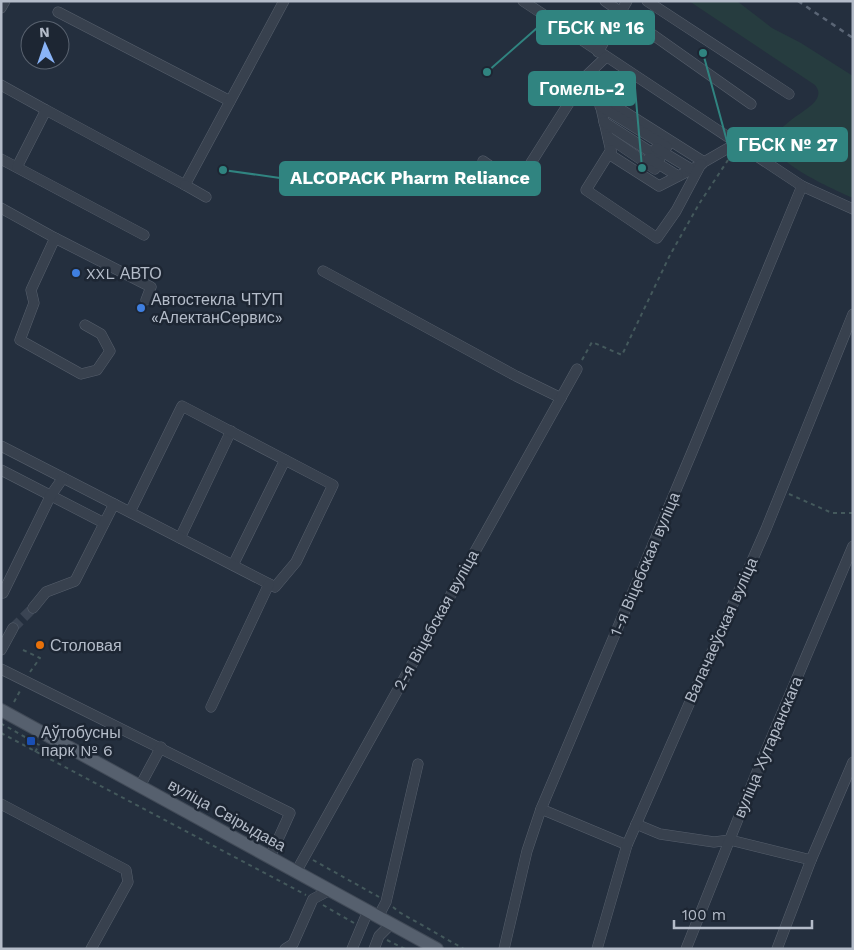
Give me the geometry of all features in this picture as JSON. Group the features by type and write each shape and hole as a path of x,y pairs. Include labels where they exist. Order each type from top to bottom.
{"main road":[{"name":"вуліца Свірыдава","path":"1,710 437,949"}],"street":[{"path":"1,8 5,1"},
{"path":"185,185 284,1"},
{"path":"523,1 802,186 853,210"},
{"path":"605,1 751,104"},
{"path":"483,161 517,185 602,54 627,1"},
{"path":"646,1 789,94"},
{"path":"58,12 230,101"},
{"path":"586,76 598,95 687,171"},
{"path":"1,85 206,197"},
{"path":"598,95 606,129 586,190 657,238 676,211 687,171 737,143"},
{"path":"17,167 46,110"},
{"path":"606,129 687,171"},
{"path":"606,129 687,171"},
{"path":"606,129 687,171"},
{"path":"1,159 144,235"},
{"name":"1-я Віцебская вуліца","path":"504,949 527,851 541,809 802,186"},
{"path":"1,208 151,287 146,300"},
{"path":"55,238 31,290 34,303 20,340 81,374 97,370 110,351 101,334 85,325"},
{"path":"323,271 516,376 561,398"},
{"path":"34,303 43,310"},
{"name":"Валачаеўская вуліца","path":"597,949 626,845 782,490 853,314"},
{"name":"2-я Віцебская вуліца","path":"296,872 577,369"},
{"path":"1,446 275,587 296,562 333,485 182,406 130,512"},
{"path":"180,538 232,431"},
{"path":"233,566 285,460"},
{"path":"1,470 52,495 104,524"},
{"path":"3,593 52,495 63,478"},
{"path":"33,608 46,592 75,581 114,504"},
{"name":"вуліца Хутаранскага","path":"686,949 754,779 853,546"},
{"path":"211,707 269,584"},
{"path":"1,650 13,628"},
{"path":"1,669 290,813 270,857"},
{"path":"140,786 160,747"},
{"path":"777,949 811,860 853,762"},
{"path":"352,949 361,926 386,902 418,764"},
{"path":"1,804 126,870 128,882 91,949"},
{"path":"541,809 626,845"},
{"path":"636,824 660,834 714,842 730,840 811,860"},
{"path":"285,949 293,944 313,900 330,890"},
{"path":"374,949 379,936 391,924"}],"path":[{"path":"577,369 592,342 622,355 670,255 699,204 729,159"},
{"path":"782,490 832,513 853,513"},
{"path":"23,650 40,658 28,674"},
{"path":"14,702 22,687"},
{"path":"1,726 2,724 39,745 35,752"},
{"path":"1,733 361,926"},
{"path":"379,936 405,949"}],"green space":[{"path":"689,1 737,1 772,28 801,43 853,76 853,198 795,168 784,160 774,145 776,135 783,127 816,100 818,93 815,85"}],"tunnel":[{"path":"13,628 33,608"}],"railway":[{"path":"798,1 853,38"}],"place":[{"name":"ГБСК № 27","path":"703,53"},
{"name":"ГБСК № 16","path":"487,72"},
{"name":"Гомель-2","path":"642,168"},
{"name":"ALCOPACK Pharm Reliance","path":"223,170"},
{"name":"XXL АВТО","path":"76,273"},
{"name":"Автостекла ЧТУП «АлектанСервис»","path":"141,308"},
{"name":"Столовая","path":"40,645"},
{"name":"Аўтобусны парк № 6","path":"31,741"}]}
